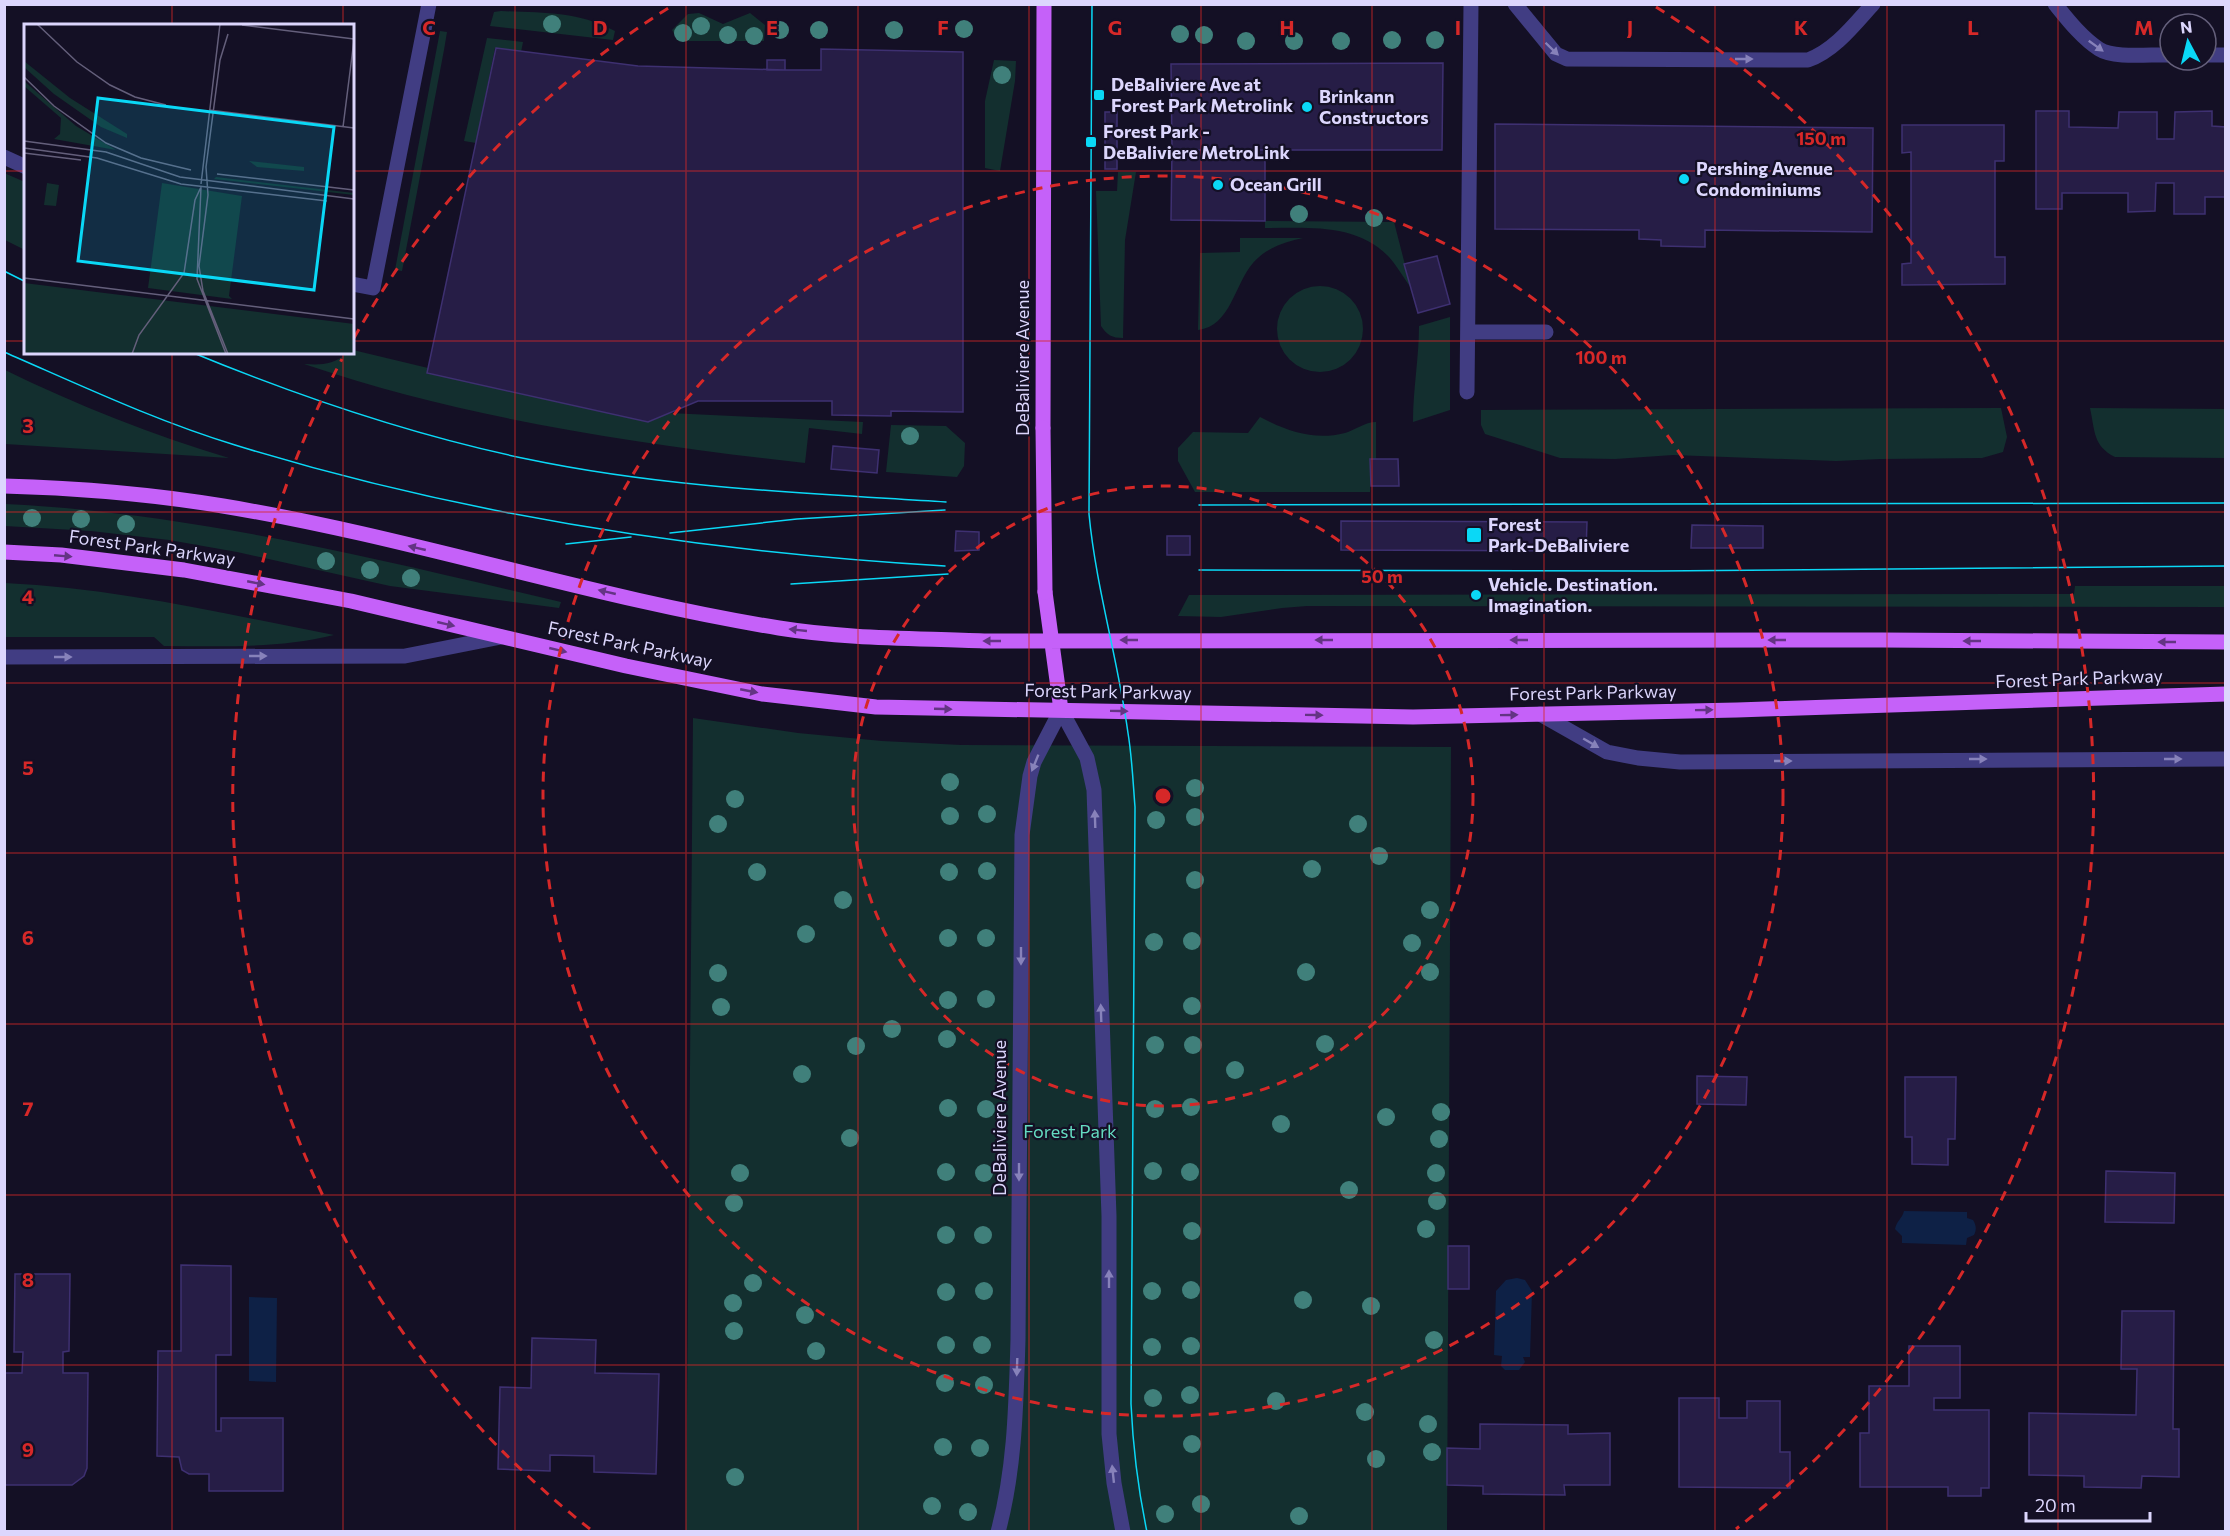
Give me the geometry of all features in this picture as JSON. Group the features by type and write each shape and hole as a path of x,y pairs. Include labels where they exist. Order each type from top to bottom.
{"main road":[{"name":"DeBaliviere Avenue","path":"1044,4 1042,428 1045,591 1061,710"},
{"name":"Forest Park Parkway","path":"4,486 135,494 224,506 361,535 702,614 782,629 859,637 1051,641 2226,642"},
{"name":"Forest Park Parkway","path":"4,552 61,555 184,570 351,601 626,666 762,693 876,707 1413,717 1737,710 2226,694"}],"street":[{"path":"354,284 373,288 429,4"},
{"path":"1467,392 1471,4"},
{"path":"1515,4 1556,54 1567,59 1785,60 1808,60 1821,55 1853,27 1873,4"},
{"path":"2055,4 2100,50 2113,54 2158,55"},
{"path":"4,156 24,166"},
{"path":"1467,332 1546,332"},
{"path":"4,657 405,656 501,637"},
{"name":"DeBaliviere Avenue","path":"998,1532 1010,1480 1016,1418 1022,835 1034,762 1061,710"},
{"name":"DeBaliviere Avenue","path":"1061,710 1088,758 1094,790 1109,1216 1109,1434 1114,1483 1123,1532"},
{"path":"1540,714 1607,752 1680,762 2226,759"}],"green space":[{"path":"494,12 573,16 601,24 615,31 613,40 490,26"},
{"path":"699,13 723,24 750,13 765,25 764,41 678,41 672,30 688,14"},
{"path":"440,31 447,32 444,50 402,271 395,270"},
{"path":"487,38 523,42 521,52 495,48 476,143 464,141"},
{"path":"994,60 1016,61 1015,81 1000,171 985,168 985,101"},
{"path":"1118,172 1136,172 1125,240 1123,338 1110,335 1101,326 1096,191 1117,191"},
{"path":"4,173 24,182 24,250 5,240"},
{"path":"1265,221 1394,222 1411,288 1389,257 1362,238 1315,228 1265,228"},
{"path":"1240,238 1303,238 1276,246 1258,258 1247,272 1225,313 1209,327 1198,330 1200,253 1240,252"},
{"path":"1320,286 1344,293 1356,305 1363,329 1356,353 1344,365 1320,372 1296,365 1284,353 1277,329 1284,305 1296,293"},
{"path":"1450,317 1450,410 1413,422 1419,326"},
{"path":"354,350 428,368 669,413 863,422 862,434 809,428 805,463 615,438 427,400 304,364 332,362 346,354 354,354"},
{"path":"5,370 115,418 229,458 5,444"},
{"path":"2001,408 2007,437 2003,452 1982,458 1836,461 1673,455 1615,459 1560,458 1485,434 1481,425 1481,410"},
{"path":"2090,408 2225,409 2225,458 2115,457 2099,443 2094,431"},
{"path":"1260,417 1280,427 1322,436 1345,433 1376,422 1376,459 1371,468 1370,492 1195,492 1178,461 1178,448 1193,432 1248,433"},
{"path":"891,425 946,426 965,443 964,466 957,477 886,472"},
{"path":"5,504 145,517 285,540 561,602 559,608 390,586 237,552 169,540 91,531 5,526"},
{"path":"5,583 129,596 334,635 292,643 228,646 164,646 154,637 5,637"},
{"path":"2075,586 2225,586 2225,607 1307,606 1221,617 1178,616 1189,595 2074,594"},
{"name":"Forest Park","path":"693,718 798,733 882,741 961,745 1451,747 1447,1531 686,1532"}],"water":[{"path":"1904,1211 1967,1212 1967,1218 1973,1220 1976,1231 1974,1235 1967,1238 1966,1245 1902,1243 1902,1236 1895,1229"},
{"path":"1517,1278 1525,1280 1532,1291 1530,1357 1523,1357 1525,1362 1519,1370 1505,1370 1501,1366 1502,1356 1494,1355 1496,1291 1506,1280"},
{"path":"249,1297 277,1298 276,1382 249,1381"}],"building":[{"path":"496,48 638,66 785,70 821,70 821,49 963,52 963,412 891,411 891,416 832,415 832,401 698,401 648,422 427,373"},
{"path":"767,60 785,60 785,70 767,70"},
{"name":"Brinkann Constructors","path":"1443,63 1442,150 1172,150 1171,64"},
{"path":"2036,111 2069,111 2069,127 2118,128 2119,112 2157,112 2157,139 2174,139 2175,112 2212,111 2212,126 2226,127 2226,197 2205,197 2205,214 2174,214 2174,183 2156,183 2155,211 2128,212 2128,193 2062,193 2062,209 2036,209"},
{"path":"1105,112 1117,112 1117,169 1105,169"},
{"name":"Pershing Avenue Condominiums","path":"1495,124 1873,128 1872,232 1705,230 1705,247 1661,246 1661,240 1639,239 1639,230 1495,229"},
{"path":"1902,125 2004,125 2004,161 1995,161 1995,257 2005,257 2005,284 1902,285 1902,264 1911,263 1911,152 1902,153"},
{"name":"Ocean Grill","path":"1172,150 1265,150 1265,221 1171,220"},
{"path":"1437,256 1450,304 1418,313 1404,264"},
{"path":"833,446 879,450 877,473 831,469"},
{"path":"1370,459 1398,459 1399,486 1371,486"},
{"path":"1341,521 1587,522 1586,551 1341,550"},
{"path":"1692,525 1763,526 1763,548 1691,548"},
{"path":"956,531 979,532 979,550 955,551"},
{"path":"1167,536 1190,536 1190,555 1167,555"},
{"path":"1697,1076 1747,1077 1746,1105 1697,1104"},
{"path":"1905,1077 1956,1077 1955,1139 1948,1139 1948,1165 1912,1164 1912,1137 1905,1137"},
{"path":"2106,1171 2175,1173 2174,1223 2105,1222"},
{"path":"1448,1246 1469,1246 1469,1289 1448,1289"},
{"path":"181,1265 231,1266 231,1355 216,1355 216,1431 221,1431 221,1418 283,1418 283,1491 209,1491 209,1474 189,1474 182,1470 179,1457 157,1456 158,1351 181,1351"},
{"path":"15,1274 70,1274 69,1351 63,1352 63,1373 88,1373 87,1468 84,1476 72,1485 4,1485 4,1373 22,1373 23,1352 14,1352"},
{"path":"2122,1311 2174,1311 2173,1429 2179,1429 2179,1477 2142,1476 2141,1488 2084,1487 2084,1476 2029,1475 2029,1413 2136,1415 2137,1369 2121,1369"},
{"path":"532,1338 596,1340 595,1373 659,1374 656,1474 594,1472 594,1456 550,1455 550,1471 498,1469 500,1387 531,1388"},
{"path":"1909,1346 1960,1346 1960,1398 1934,1398 1934,1410 1989,1410 1989,1488 1981,1488 1981,1496 1948,1496 1948,1487 1860,1487 1860,1433 1869,1433 1869,1386 1909,1386"},
{"path":"1679,1398 1719,1398 1719,1418 1747,1418 1747,1401 1780,1401 1780,1452 1790,1452 1790,1488 1679,1487"},
{"path":"1480,1424 1568,1425 1568,1434 1610,1433 1610,1485 1564,1485 1565,1495 1483,1494 1483,1486 1447,1485 1447,1448 1480,1449"}],"tram line":[{"path":"1092,4 1089,514 1092,542 1124,705 1135,807 1131,1404 1136,1468 1147,1532"},
{"path":"4,271 24,281"},
{"path":"4,352 176,425 235,445 409,492 498,511 676,540 855,560 945,566"},
{"path":"196,354 357,413 441,438 527,459 579,469 683,483 946,502"},
{"path":"1199,505 2226,503"},
{"path":"670,533 797,519 945,510"},
{"path":"566,544 631,537"},
{"path":"1199,570 1657,571 2226,566"},
{"path":"791,584 948,574"}],"place":[{"name":"DeBaliviere Ave at Forest Park Metrolink","path":"1099,95"},
{"name":"Brinkann Constructors","path":"1307,107"},
{"name":"Forest Park - DeBaliviere MetroLink","path":"1091,142"},
{"name":"Pershing Avenue Condominiums","path":"1684,179"},
{"name":"Ocean Grill","path":"1218,185"},
{"name":"Forest Park-DeBaliviere","path":"1474,535"},
{"name":"Vehicle. Destination. Imagination.","path":"1476,595"}]}
